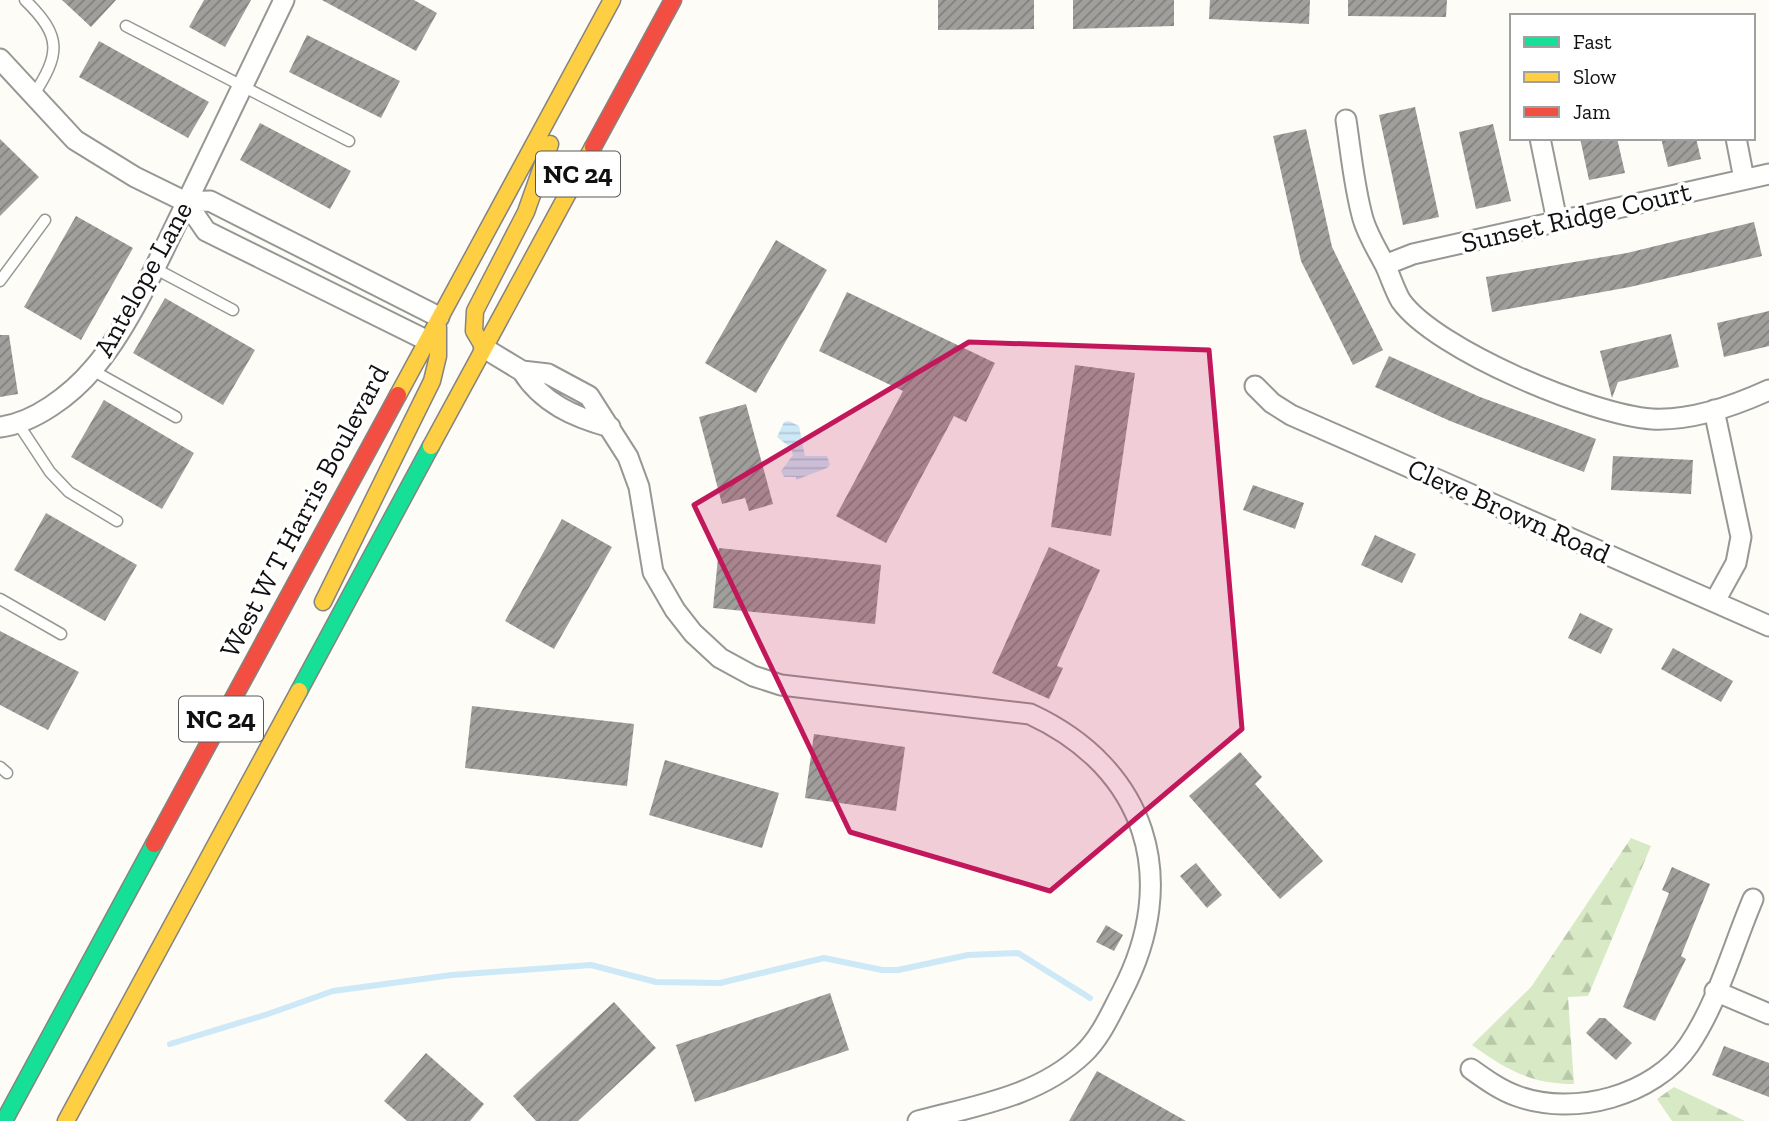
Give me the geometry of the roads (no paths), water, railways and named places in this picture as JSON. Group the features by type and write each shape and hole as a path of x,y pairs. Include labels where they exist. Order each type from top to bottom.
{"main road":[{"name":"West W T Harris Boulevard","path":"4,1121 612,0"},
{"name":"NC 24","path":"66,1121 673,0"},
{"path":"484,348 476,340 472,324 475,312 526,212 548,154 567,82"},
{"path":"314,620 432,381 438,356 439,317"},
{"path":"241,796 278,694"}],"street":[{"name":"Antelope Lane","path":"10,426 76,386 108,350 154,268 284,0"},
{"path":"0,59 32,97 75,140 135,177 187,202 210,201 439,317"},
{"path":"1346,120 1364,220 1401,300 1419,320 1451,343 1560,393 1624,416 1654,419 1714,410 1769,390"},
{"path":"1540,140 1557,222"},
{"path":"1736,140 1744,179"},
{"name":"Sunset Ridge Court","path":"1385,265 1413,254 1769,174"},
{"path":"187,202 206,231 426,340"},
{"path":"484,348 522,371 548,374 582,391 610,427 628,457 639,487 653,572 675,610 695,636 720,658 753,676 780,685 1030,714 1053,725 1093,754 1112,773 1135,810 1149,855 1147,932 1138,961 1102,1031 1083,1054 1061,1072 1033,1087 999,1100 918,1121"},
{"name":"Cleve Brown Road","path":"1255,386 1272,403 1291,415 1769,626"},
{"path":"1714,410 1741,537 1736,563 1715,601"},
{"path":"1471,1069 1515,1095 1560,1105 1608,1098 1648,1082 1671,1067 1689,1045 1716,991 1753,898"},
{"path":"1716,991 1769,1014"}],"lane":[{"path":"25,0 50,29 54,43 51,67 32,97"},
{"path":"126,26 349,141"},
{"path":"0,281 45,220"},
{"path":"154,268 233,310"},
{"path":"92,370 176,417"},
{"path":"10,426 69,492 117,521"},
{"path":"0,599 61,634"}],"water":[{"path":"789,421 799,426 805,456 827,456 830,465 827,468 796,480 796,477 784,477 781,471 793,455 791,448 777,437 784,422"}],"waterway":[{"path":"170,1044 333,991 452,975 591,965 656,982 720,983 824,958 882,970 898,970 968,955 1018,953 1090,998"}]}
